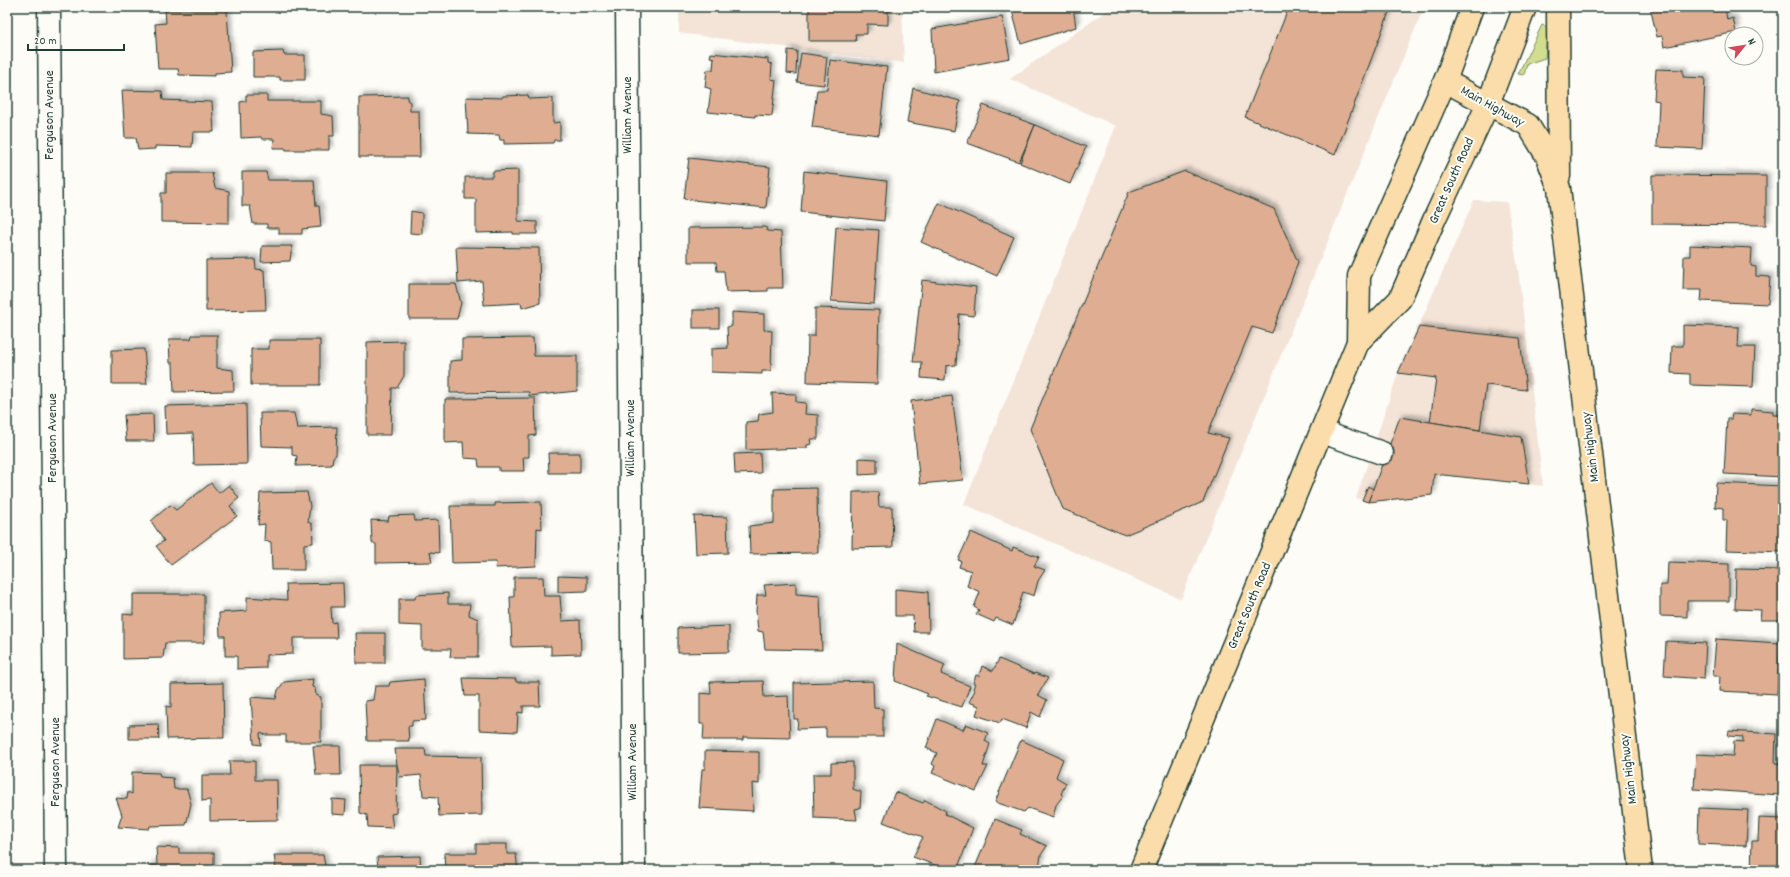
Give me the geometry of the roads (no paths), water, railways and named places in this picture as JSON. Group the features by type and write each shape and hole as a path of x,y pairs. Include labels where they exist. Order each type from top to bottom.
{"main road":[{"name":"Great South Road","path":"1140,870 1358,342 1359,276 1445,81 1472,7"},
{"name":"Great South Road","path":"1358,342 1400,299 1434,220 1488,104 1525,7"},
{"path":"1558,7 1559,188"},
{"name":"Main Highway","path":"1445,81 1528,125 1547,156 1559,188 1641,870"}],"street":[{"name":"Ferguson Avenue","path":"49,7 56,870"},
{"name":"William Avenue","path":"627,7 634,870"},
{"path":"1322,432 1382,453"}]}
